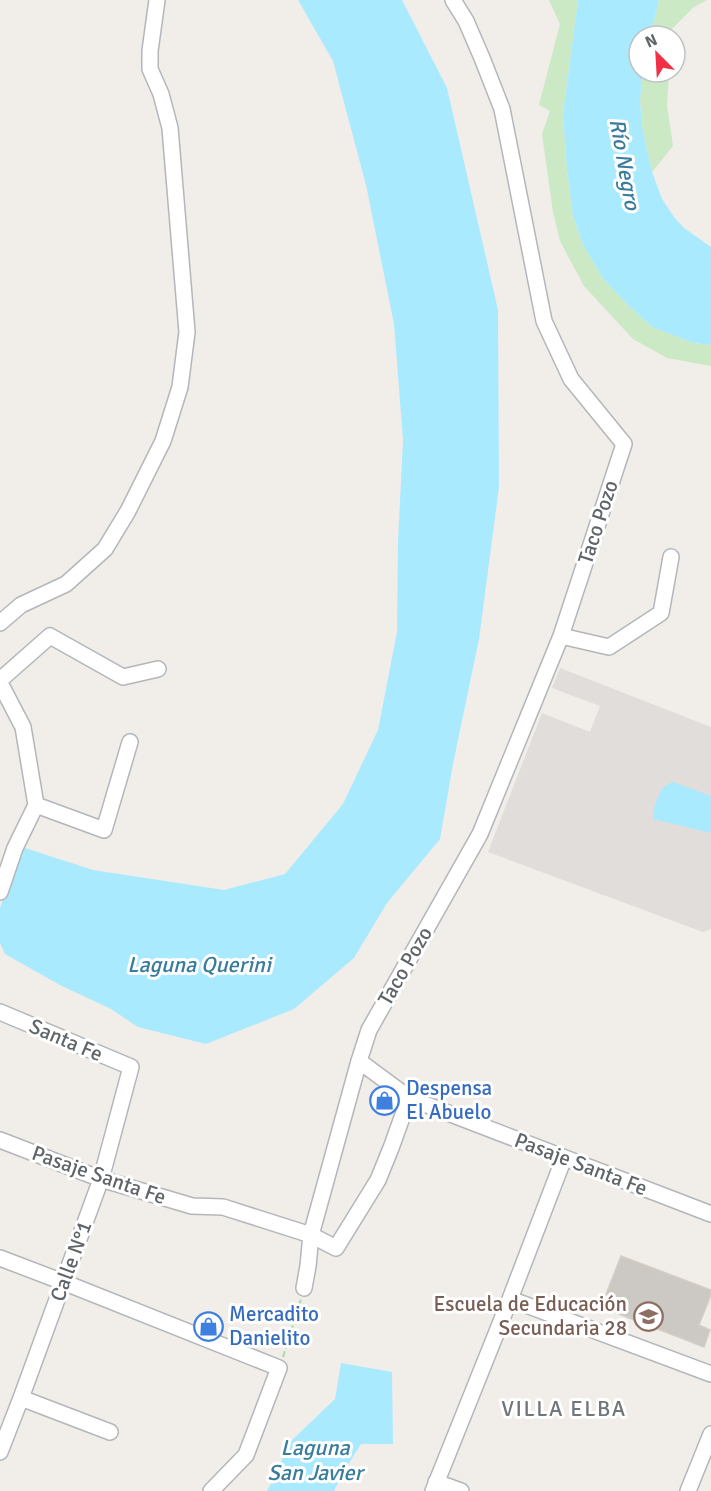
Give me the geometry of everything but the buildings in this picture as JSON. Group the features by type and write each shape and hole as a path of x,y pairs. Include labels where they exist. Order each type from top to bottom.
{"street":[{"path":"0,623 21,605 66,584 105,549 128,511 163,441 180,387 188,332 170,128 161,94 150,69 150,51 157,0"},
{"name":"Taco Pozo","path":"304,1288 311,1235 358,1061 369,1030 480,834 561,636 624,444 571,379 544,321 502,109 466,21 453,0"},
{"path":"561,636 609,646 661,613 670,557"},
{"path":"0,892 15,848 36,805 23,727 0,681 50,636 123,677 158,669"},
{"path":"36,805 104,830 130,742"},
{"name":"Santa Fe","path":"0,1012 131,1067"},
{"name":"Pasaje Santa Fe","path":"358,1061 409,1098 711,1214"},
{"name":"Calle N°1","path":"0,1452 101,1179 131,1067"},
{"name":"Pasaje Santa Fe","path":"0,1140 101,1179 192,1206 224,1207 311,1235 336,1248 378,1180 409,1098"},
{"path":"461,1491 435,1486 564,1158"},
{"path":"0,1258 279,1368 246,1455 211,1491"},
{"path":"510,1299 711,1374"},
{"path":"21,1398 110,1432"},
{"path":"688,1491 711,1434"}],"path":[{"path":"279,1368 304,1288"}],"shaded area":[{"path":"560,668 711,727 711,929 703,932 488,852 542,713 590,732 600,706 552,688"}],"green space":[{"path":"549,0 578,0 563,114 573,216 583,245 604,280 652,327 693,343 711,345 711,366 667,358 633,339 584,286 560,241 553,212 542,134 550,111 539,105 560,24"},
{"path":"659,0 707,0 694,7 677,24 653,24"},
{"path":"642,84 668,84 667,105 673,146 652,172 642,127 640,100"}],"water":[{"name":"Laguna Querini","path":"298,0 402,0 447,88 498,310 499,487 479,639 440,839 387,903 354,958 294,1009 206,1044 138,1027 111,1009 60,985 5,954 0,943 0,908 22,847 93,870 224,890 285,874 343,804 378,730 397,632 398,542 403,440 394,324 366,185 333,61"},
{"name":"Río Negro","path":"578,0 659,0 653,24 627,24 627,84 642,84 640,100 642,127 652,172 662,199 684,228 711,247 711,345 693,343 652,327 604,280 583,245 573,216 563,114"},
{"path":"673,782 711,796 711,833 653,819 655,805 661,791"},
{"name":"Laguna San Javier","path":"341,1363 392,1372 393,1444 361,1444 334,1491 267,1491 288,1444 335,1399"}],"place":[{"name":"Despensa El Abuelo","path":"385,1100"},
{"name":"Escuela de Educación Secundaria 28","path":"648,1316"},
{"name":"Mercadito Danielito","path":"208,1326"}],"district":[{"name":"VILLA ELBA","path":"564,1408"}]}
